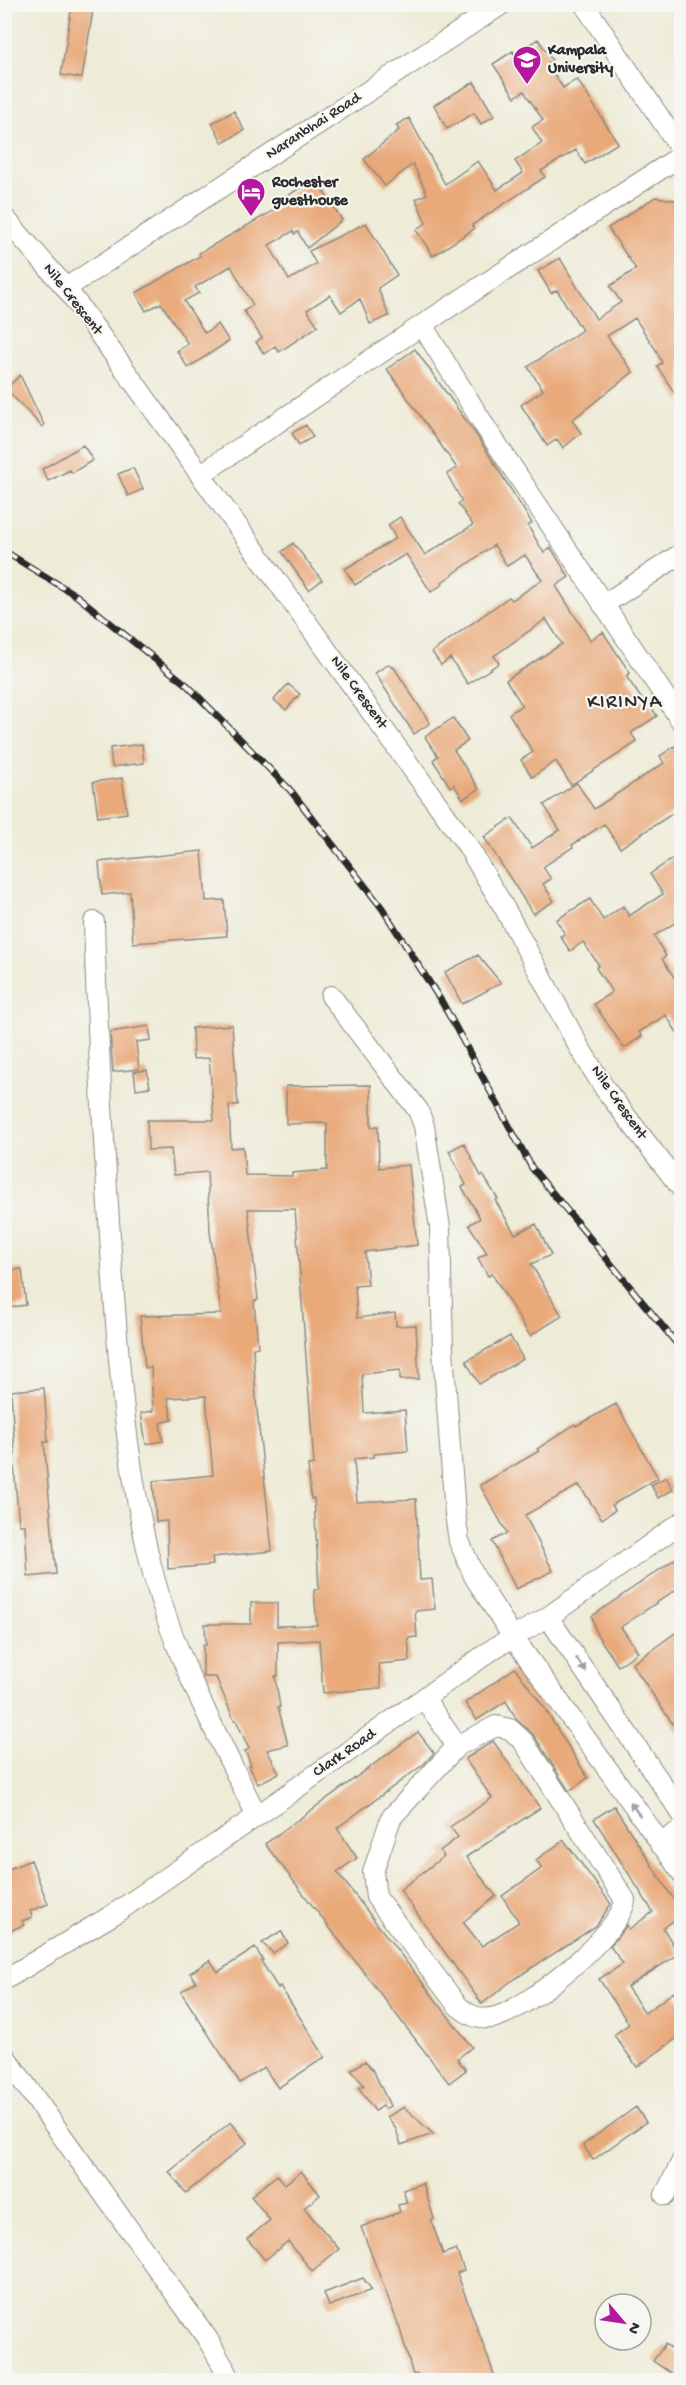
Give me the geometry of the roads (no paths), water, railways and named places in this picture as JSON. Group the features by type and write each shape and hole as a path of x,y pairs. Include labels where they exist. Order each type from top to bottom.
{"street":[{"name":"Naranbhai Road","path":"66,288 502,4"},
{"path":"200,475 681,153 584,4"},
{"name":"Nile Crescent","path":"4,217 66,288 467,845 505,909 579,1047 605,1089 681,1189"},
{"path":"422,325 486,428 681,722"},
{"path":"603,604 681,553"},
{"path":"94,922 96,1008 117,1346 131,1462 150,1562 172,1631 199,1698 257,1816"},
{"path":"331,996 418,1110 424,1126 440,1227 443,1351 459,1541 474,1576 513,1638 681,1873"},
{"name":"Clark Road","path":"4,1980 114,1914 424,1698 548,1617 681,1522"},
{"path":"548,1617 681,1814"},
{"path":"424,1698 457,1746"},
{"path":"496,1726 510,1729 523,1741 625,1900 624,1910 597,1945 536,1996 492,2018 473,2017 458,2006 376,1897 373,1872 391,1818 457,1746 496,1726"},
{"path":"660,1844 681,1829"},
{"path":"4,2055 207,2338 231,2380"},
{"path":"665,2195 681,2161"}],"railway":[{"path":"4,551 77,596 188,686 291,791 382,908 443,1004 532,1168 682,1350"}],"place":[{"name":"Kampala University","path":"527,86"},
{"name":"Rochester guesthouse","path":"251,218"}],"district":[{"name":"KIRINYA","path":"625,703"}]}
